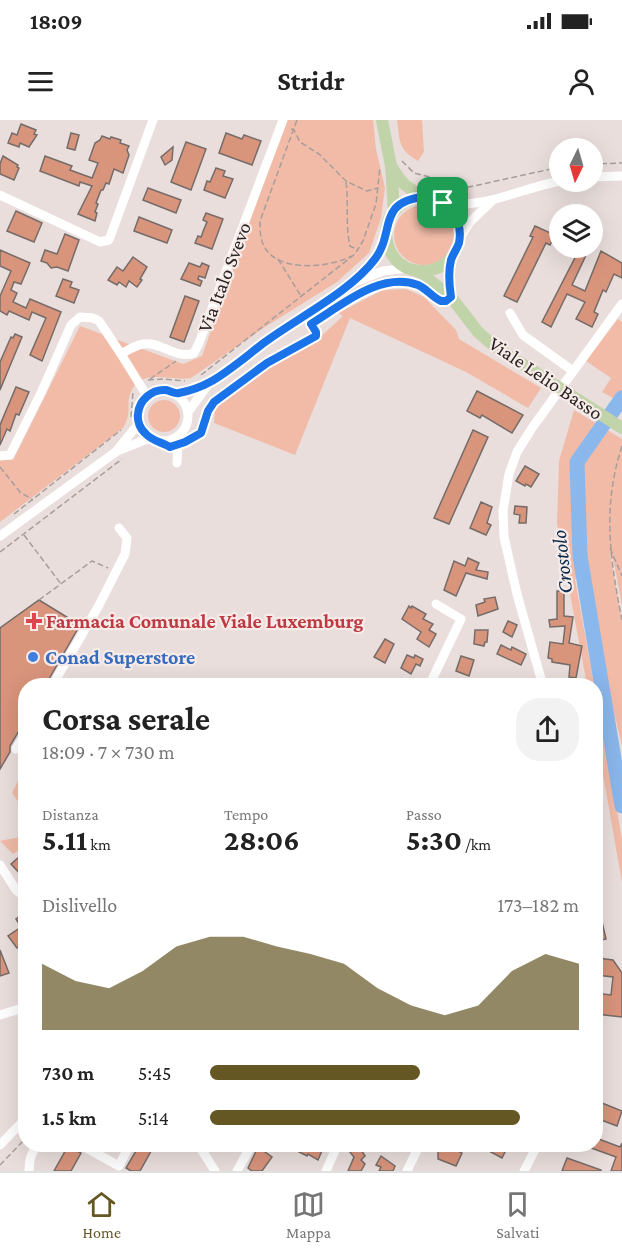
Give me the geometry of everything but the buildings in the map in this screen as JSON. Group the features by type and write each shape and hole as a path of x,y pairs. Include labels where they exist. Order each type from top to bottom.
{"main road":[{"path":"382,120 390,164 394,210"},
{"path":"390,164 405,186 424,197 443,203 458,221 459,239 452,257 449,279 451,297"},
{"path":"424,197 404,202 394,210 386,226 386,237 392,255 413,269 440,267 452,257"},
{"name":"Viale Lelio Basso","path":"413,269 451,297 478,332 494,346 622,428"}],"street":[{"path":"0,195 100,242 105,242 109,240 153,120"},
{"name":"Via Italo Svevo","path":"184,355 194,353 199,343 283,120"},
{"path":"603,177 622,176"},
{"path":"443,203 460,205 492,201 549,184"},
{"path":"459,239 470,222 492,201"},
{"path":"177,394 210,382 291,323 350,284 375,258 386,237"},
{"path":"350,284 383,272 413,269"},
{"path":"541,678 504,537 504,497 508,474 517,452 622,304"},
{"path":"510,313 523,335 573,371"},
{"path":"0,456 10,455 75,320 86,316 99,321 147,396"},
{"path":"122,354 139,345 150,344 184,355"},
{"path":"188,412 210,382"},
{"path":"120,455 138,411 147,396 159,390 177,394 186,405 188,412 187,424 174,446 152,441 134,422"},
{"path":"0,536 120,455 152,441 172,440 184,431"},
{"path":"56,678 125,554 127,538 119,528"},
{"path":"433,678 461,619 436,604"},
{"path":"0,865 18,891"},
{"path":"0,1015 18,1009"},
{"path":"0,1145 18,1126"},
{"path":"29,1171 29,1162 34,1152"},
{"path":"94,1152 119,1166 126,1152"},
{"path":"203,1152 215,1171"},
{"path":"237,1171 248,1152"},
{"path":"326,1171 334,1152"},
{"path":"407,1171 416,1152"},
{"path":"524,1171 534,1152"}],"path":[{"path":"297,120 260,221 262,242 268,253 301,266 333,262 355,254"},
{"path":"294,130 300,141 319,154 346,181 367,191 379,188"},
{"path":"200,376 355,254 369,224 379,188 378,170 390,164 404,162 410,170 418,174 469,187 549,169"},
{"path":"603,164 622,163"},
{"path":"346,181 349,203 346,231 350,246 358,250"},
{"path":"277,258 302,297"},
{"path":"152,441 174,446 192,440 201,433 208,411 214,402 267,363 316,336 311,324 363,292 387,283 401,282 417,285 429,292"},
{"path":"150,380 184,355"},
{"path":"146,381 188,381"},
{"path":"134,391 132,398 134,422"},
{"path":"11,517 124,429"},
{"path":"622,446 616,464 612,490 609,547 622,620"},
{"path":"0,552 120,455"},
{"path":"0,467 20,492 33,500"},
{"path":"23,535 61,584"},
{"path":"609,547 622,576"},
{"path":"39,600 92,561 116,571"},
{"path":"0,1165 18,1146"}],"shaded area":[{"path":"286,120 373,120 376,149 385,188 381,218 369,253 337,282 265,327 191,378 158,377 142,380 136,384 129,397 128,417 123,428 0,522 0,460 13,460 80,326 183,364 202,356"},
{"path":"397,120 422,120 424,152 418,161 403,149"},
{"path":"418,205 430,205 441,210 449,218 454,235 452,247 441,260 430,265 418,265 407,260 399,252 394,241 394,229 399,218 407,210"},
{"path":"406,289 424,297 456,330 459,339 541,388 528,408 466,372 350,318 295,455 214,423 215,406 268,368 318,339 343,316 338,313 383,290"},
{"path":"618,319 622,322 622,403 602,392 611,378 586,361"},
{"path":"164,400 176,404 180,416 176,428 164,432 152,428 148,416 152,404"},
{"path":"574,410 622,439 622,606 614,563 610,554 622,620 622,746 606,680 587,577 575,579 593,678 586,678 557,524 559,461"},
{"path":"603,731 622,839 622,882 603,775"},
{"path":"18,781 18,801 12,793"},
{"path":"18,837 18,851 13,854 0,841"}],"waterway":[{"name":"Crostolo","path":"600,678 580,556 577,462 622,398"},
{"name":"Crostolo","path":"603,693 622,806"}],"place":[{"name":"Farmacia Comunale Viale Luxemburg","path":"34,621"},
{"name":"Conad Superstore","path":"33,657"}],"route":[{"path":"424,197 443,203 458,221 460,233 457,249 452,257 449,279 451,297 446,301 433,297 417,285 401,282 387,283 363,292 311,324 316,336 267,363 214,402 208,411 201,433 192,440 170,447 150,438 141,429 137,417 138,411 147,396 159,390 177,394 210,382 291,323 350,284 375,258 386,237 388,220 394,210 404,202 424,197"}]}
